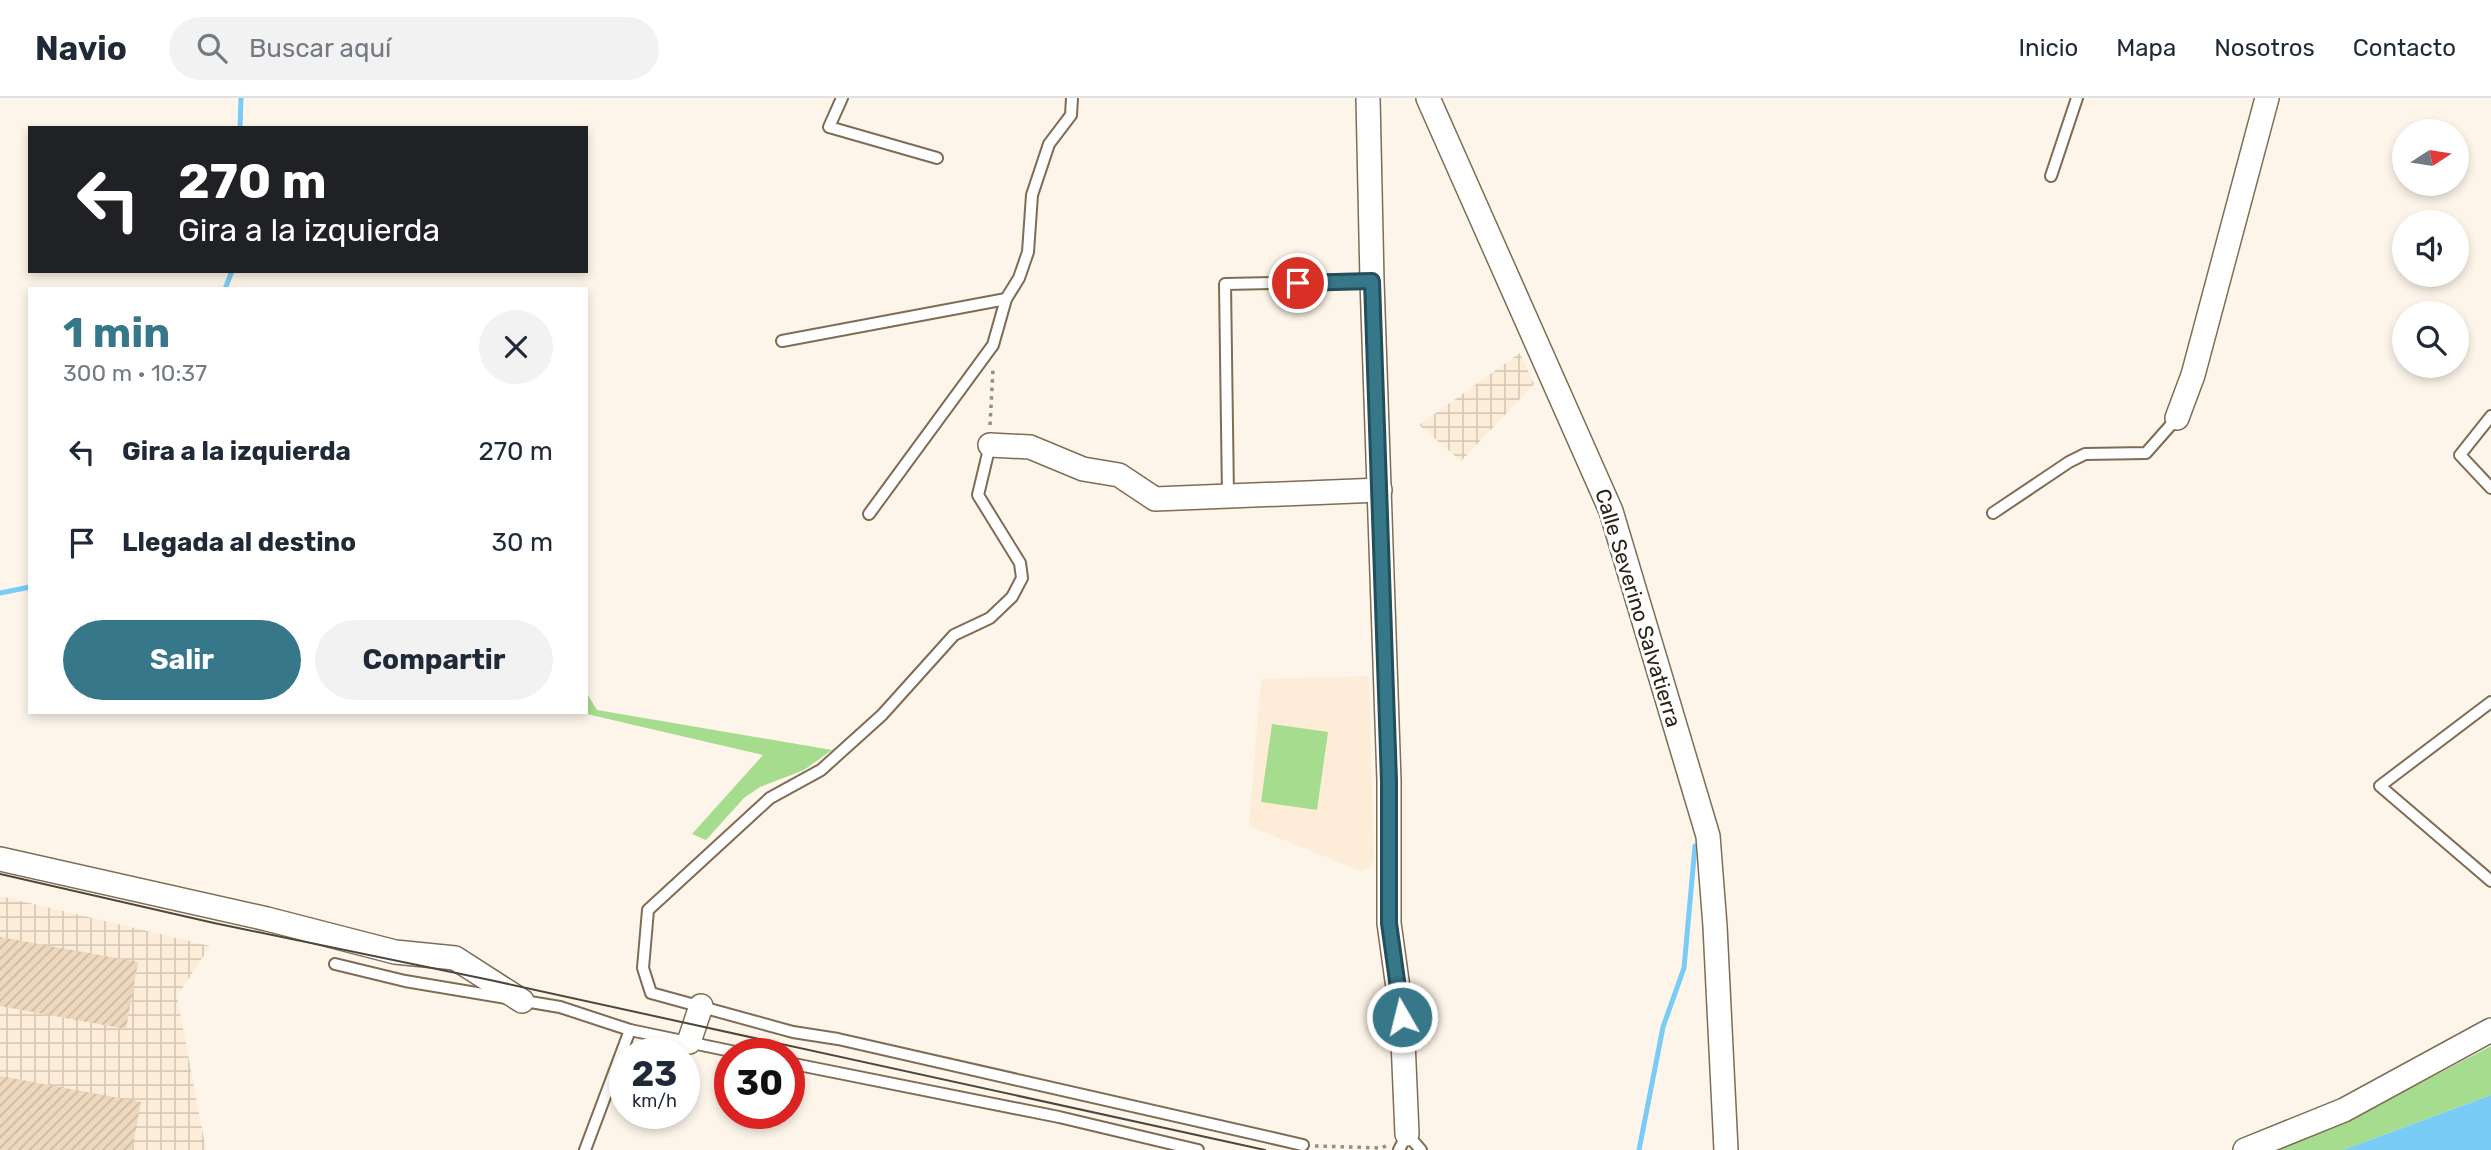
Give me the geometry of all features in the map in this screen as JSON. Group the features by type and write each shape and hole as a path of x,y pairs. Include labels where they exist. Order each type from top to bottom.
{"street":[{"path":"1368,98 1389,781 1389,923 1402,1017 1409,1144"},
{"name":"Calle Severino Salvatierra","path":"1428,98 1611,511 1708,836 1726,1150"},
{"path":"2177,418 2193,375 2267,98"},
{"path":"990,445 1030,447 1083,469 1119,475 1155,499 1380,490"},
{"path":"0,859 267,919 396,952 455,958 522,1001"},
{"path":"690,1038 701,1006"},
{"path":"2245,1150 2344,1110 2491,1030"}],"lane":[{"path":"842,98 829,127 937,158"},
{"path":"869,514 993,345 1006,299 1019,278 1028,252 1032,195 1049,144 1071,115 1072,98"},
{"path":"2051,176 2077,98"},
{"path":"1228,496 1225,284 1372,281"},
{"path":"782,341 1006,299"},
{"path":"2491,416 2460,455 2491,488"},
{"path":"1993,513 2068,461 2085,454 2146,453 2177,418"},
{"path":"990,445 978,495 1020,563 1022,578 1012,597 990,618 954,635 882,715 821,770 770,798 648,910 643,968 651,993 793,1032 838,1039 1303,1145"},
{"path":"2491,702 2379,786 2491,881"},
{"path":"335,964 405,981 560,1007 630,1030 669,1038"},
{"path":"585,1150 630,1030"},
{"path":"805,1066 1059,1117 1198,1150"}],"path":[{"path":"990,445 993,345"},
{"path":"1303,1145 1382,1148 1409,1144"}],"shaded area":[{"path":"1520,353 1534,384 1461,461 1419,425"},
{"path":"1369,676 1374,859 1370,867 1361,871 1249,826 1261,679"},
{"path":"0,896 210,946 177,996 206,1150 0,1150"}],"green space":[{"path":"588,695 597,710 832,750 804,770 760,787 744,798 706,840 692,834 763,755 587,714"},
{"path":"1272,724 1328,732 1317,810 1261,802"},
{"path":"2491,1046 2491,1095 2343,1150 2262,1150 2378,1105"}],"water":[{"path":"2491,1095 2491,1150 2343,1150"}],"building":[{"path":"0,937 138,962 126,1029 0,1006"},
{"path":"0,1076 141,1102 132,1150 0,1150"}],"waterway":[{"path":"240,126 241,98"},
{"path":"226,287 231,273"},
{"path":"0,593 28,587"},
{"path":"1639,1150 1663,1027 1684,968 1695,846"}],"tram line":[{"path":"0,874 214,923 490,980 1265,1150"}],"route":[{"path":"1298,283 1372,281 1389,781 1389,923 1402,1017"}]}
